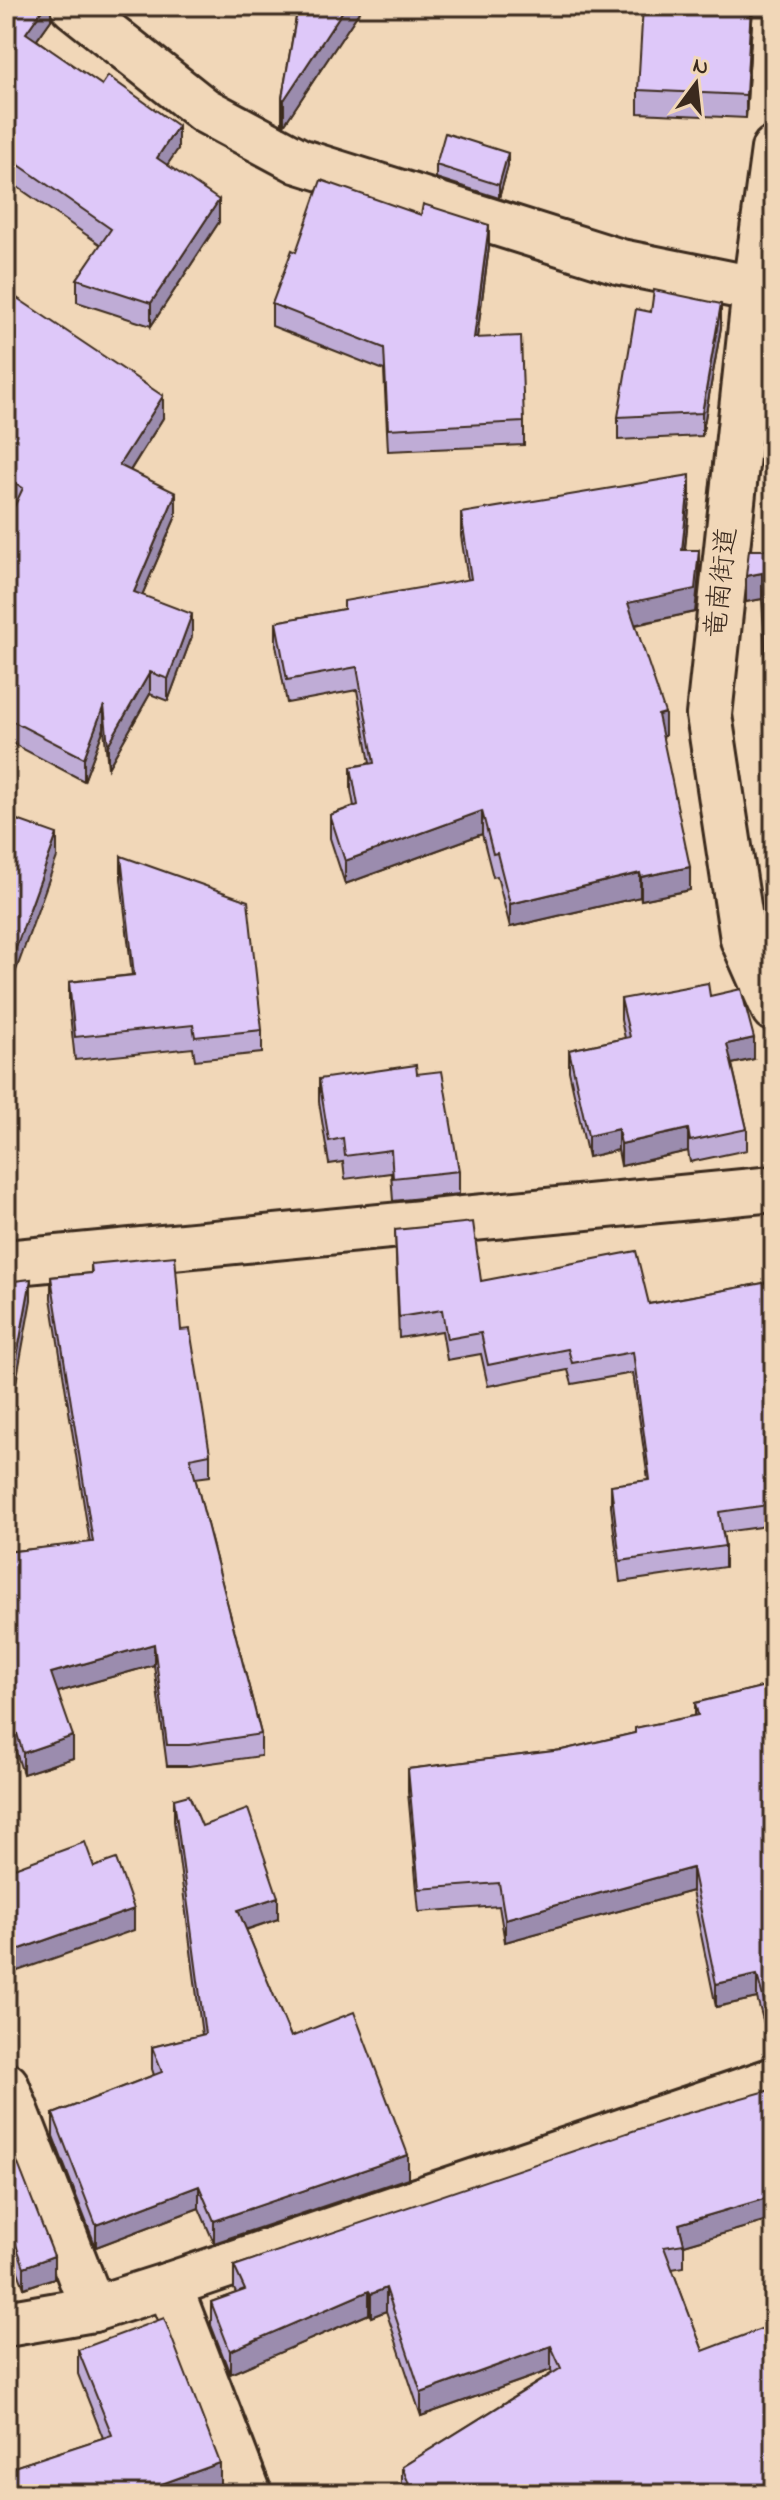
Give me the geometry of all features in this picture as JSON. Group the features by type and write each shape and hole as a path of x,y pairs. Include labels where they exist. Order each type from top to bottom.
{"street":[{"path":"73,6 204,110 299,161 621,262 755,289"},
{"name":"竜南街道","path":"774,149 770,198 755,289 709,715 743,939 774,1009"},
{"path":"6,1263 774,1189"},
{"path":"6,2324 93,2309 169,2285 774,2080"},
{"path":"6,2085 93,2309"},
{"path":"169,2285 249,2494"}],"building":[{"path":"6,6 45,6 26,33 102,85 108,76 178,126 157,158 219,200 151,303 77,279 111,229 6,156"},
{"path":"298,6 346,6 284,100 282,98"},
{"path":"643,6 751,6 746,95 638,90"},
{"path":"445,133 508,153 499,185 436,165"},
{"path":"321,180 421,215 423,204 489,225 474,338 521,336 524,422 388,429 384,348 272,304 292,250 296,252"},
{"path":"654,290 721,304 702,413 618,417 636,309 651,312"},
{"path":"14,296 163,396 119,465 176,493 134,592 192,614 168,679 150,672 108,745 104,705 84,758 6,718 6,524 23,488 6,477 6,308"},
{"path":"690,475 682,550 699,550 695,589 628,603 665,713 658,715 690,867 641,877 640,873 510,904 482,811 345,861 330,815 358,805 351,767 374,763 357,667 287,680 276,622 344,609 344,601 471,579 461,513"},
{"path":"749,550 774,550 772,757 762,573 746,576"},
{"path":"6,816 57,834 10,964 13,965 6,986"},
{"path":"121,856 248,901 262,1030 195,1037 193,1025 75,1037 69,982 134,975"},
{"path":"708,983 710,996 741,989 754,1038 727,1044 747,1129 690,1141 688,1129 621,1144 618,1129 588,1136 569,1050 630,1037 621,999"},
{"path":"416,1065 417,1074 442,1071 459,1171 393,1178 391,1150 345,1156 343,1138 329,1141 319,1079"},
{"path":"473,1222 481,1281 636,1251 649,1304 774,1281 774,1504 719,1512 725,1546 620,1561 611,1485 650,1480 633,1352 572,1363 568,1349 488,1365 481,1333 447,1339 442,1310 399,1317 395,1230"},
{"path":"175,1256 181,1330 190,1329 210,1454 190,1458 261,1734 189,1745 167,1745 154,1644 51,1673 73,1736 23,1753 6,1706 6,1552 93,1542 51,1277 92,1273 91,1264"},
{"path":"31,1279 6,1416 6,1282"},
{"path":"774,1613 774,1653 768,1615"},
{"path":"774,1684 774,2033 757,1975 716,1984 692,1868 505,1919 499,1883 419,1889 408,1769 562,1750 635,1733 635,1728 698,1715 695,1703"},
{"path":"189,1795 202,1826 248,1809 278,1897 238,1910 291,2037 354,2012 408,2155 214,2221 199,2186 96,2225 53,2114 162,2072 152,2047 205,2034 174,1799"},
{"path":"85,1842 94,1867 116,1859 134,1909 6,1954 6,1871"},
{"path":"774,2089 774,2196 679,2224 684,2244 664,2247 703,2351 774,2324 774,2492 413,2494 402,2467 561,2368 551,2346 421,2393 386,2288 371,2294 369,2291 230,2351 211,2302 245,2290 234,2266 677,2116"},
{"path":"6,2133 54,2256 24,2267 6,2217"},
{"path":"164,2318 220,2463 134,2494 6,2494 6,2462 8,2469 112,2435 78,2350"}]}
